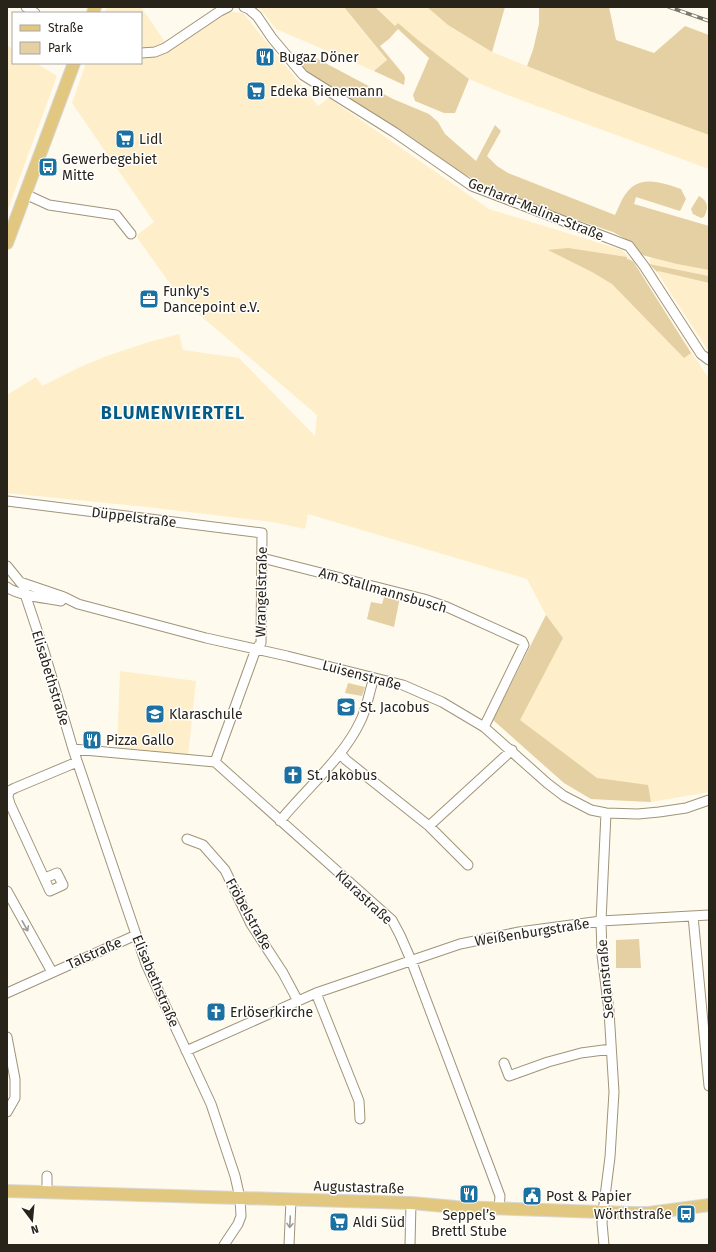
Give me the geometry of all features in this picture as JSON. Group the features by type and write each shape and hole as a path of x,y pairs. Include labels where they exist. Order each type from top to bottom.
{"main road":[{"path":"7,243 74,64"},
{"name":"Augustastraße","path":"7,1191 411,1203 499,1208 649,1213 709,1205"}],"street":[{"path":"142,53 155,52 165,48 228,7"},
{"name":"Gerhard-Malina-Straße","path":"244,7 249,9 257,16 272,38 303,75 394,132 472,186 629,246 644,266 701,354 709,360"},
{"path":"25,194 49,205 116,215 131,234"},
{"name":"Düppelstraße","path":"7,501 262,533"},
{"name":"Wrangelstraße","path":"215,762 256,649 261,643 262,533"},
{"name":"Am Stallmannsbusch","path":"262,558 424,599 447,607 522,641 524,645 484,727"},
{"path":"7,566 25,587 25,594"},
{"name":"Luisenstraße","path":"20,582 64,597 78,604"},
{"name":"Luisenstraße","path":"7,587 11,590 25,594 78,604 206,638 287,656 403,685 442,702 484,727 512,750 547,783 564,796 591,810 606,813 638,814 686,808 709,800"},
{"name":"Elisabethstraße","path":"25,594 44,651 72,749 146,964 211,1104 235,1176 242,1216 224,1245"},
{"path":"280,821 340,753 361,721 374,678"},
{"path":"72,749 215,762"},
{"path":"429,826 512,750"},
{"path":"340,753 346,760 429,826 468,865"},
{"path":"45,878 10,804 8,797 9,791 77,762"},
{"name":"Klarastraße","path":"215,762 392,920 411,960 500,1196 499,1208"},
{"name":"Sedanstraße","path":"604,1245 602,1212 610,1157 614,1092 609,1012 602,955 601,922 606,813"},
{"name":"Fröbelstraße","path":"187,838 203,845 225,870 251,924 283,972 298,1001"},
{"name":"Talstraße","path":"7,891 52,972"},
{"name":"Weißenburgstraße","path":"186,1051 298,1001 460,944 510,933 601,922 709,915"},
{"path":"693,916 709,1086"},
{"name":"Talstraße","path":"7,993 136,935"},
{"path":"316,994 359,1101 360,1119"},
{"path":"7,1037 15,1079 15,1098 7,1112"},
{"path":"504,1062 509,1076 548,1062 581,1053 611,1049"},
{"path":"47,1192 48,1176"},
{"path":"289,1245 291,1200"},
{"path":"410,1245 411,1203"}],"shaded area":[{"path":"107,7 141,7 165,42 156,47 142,48 142,12 105,12"},
{"path":"259,7 344,7 387,61 374,71 276,29"},
{"path":"375,7 427,7 448,25 492,52 592,92 709,135 709,169 510,96 469,79 398,23 395,26"},
{"path":"232,12 243,13 318,106 329,98 489,209 622,250 631,260 709,379 709,792 651,802 591,799 564,783 493,720 546,615 527,579 308,514 305,529 273,522 147,507 7,493 7,395 36,377 42,386 80,367 107,356 179,334 183,350 239,358 315,436 317,415 181,299 136,236 154,222 72,103 86,64 142,64 142,59 170,51 225,14"},
{"path":"7,45 12,48 12,64 38,64 57,76 7,212"},
{"path":"651,256 677,264 709,270 709,276 649,264"},
{"path":"657,272 709,283 709,352"},
{"name":"Klaraschule","path":"120,671 196,681 188,755 117,747"}],"green space":[{"path":"344,7 375,7 395,26 398,23 469,79 455,113 444,113 415,101 413,95 429,58 398,29 380,46 404,75 404,85 374,71 387,60"},
{"path":"427,7 505,7 492,52 448,25"},
{"path":"539,7 609,7 616,40 654,53 685,26 709,35 709,135 592,92 527,66 533,50 539,24"},
{"path":"314,57 393,99 429,114 438,122 445,134 476,161 495,125 501,131 487,156 497,166 508,173 615,215 622,200 629,190 642,182 657,182 681,189 686,199 680,211 636,197 634,204 709,226 709,270 642,255 624,238 613,232 505,195 458,171 299,66 304,58 312,62"},
{"path":"699,196 706,202 707,205 706,214 701,218 693,214 691,209"},
{"path":"568,248 627,257 627,259 633,261 691,353 684,358 612,284 592,272 548,250"},
{"path":"649,264 709,276 709,283 657,272"},
{"path":"385,594 400,597 394,627 367,619 371,602 382,604"},
{"path":"546,615 563,638 520,720 597,778 648,785 651,802 591,799 564,783 493,720"},
{"path":"348,683 365,687 362,696 345,693"},
{"path":"639,939 641,968 616,968 616,940"}],"railway":[{"path":"669,7 709,21"}],"place":[{"name":"Bugaz Döner","path":"265,57"},
{"name":"Edeka Bienemann","path":"256,91"},
{"name":"Lidl","path":"125,139"},
{"name":"Gewerbegebiet Mitte","path":"48,167"},
{"name":"Funky's Dancepoint e.V.","path":"149,299"},
{"name":"St. Jacobus","path":"346,707"},
{"name":"Klaraschule","path":"155,714"},
{"name":"Pizza Gallo","path":"92,740"},
{"name":"St. Jakobus","path":"293,775"},
{"name":"Erlöserkirche","path":"216,1012"},
{"name":"Seppel’s Brettl Stube","path":"469,1194"},
{"name":"Post & Papier","path":"532,1196"},
{"name":"Wörthstraße","path":"686,1214"},
{"name":"Aldi Süd","path":"339,1222"}],"district":[{"name":"BLUMENVIERTEL","path":"173,413"}]}
